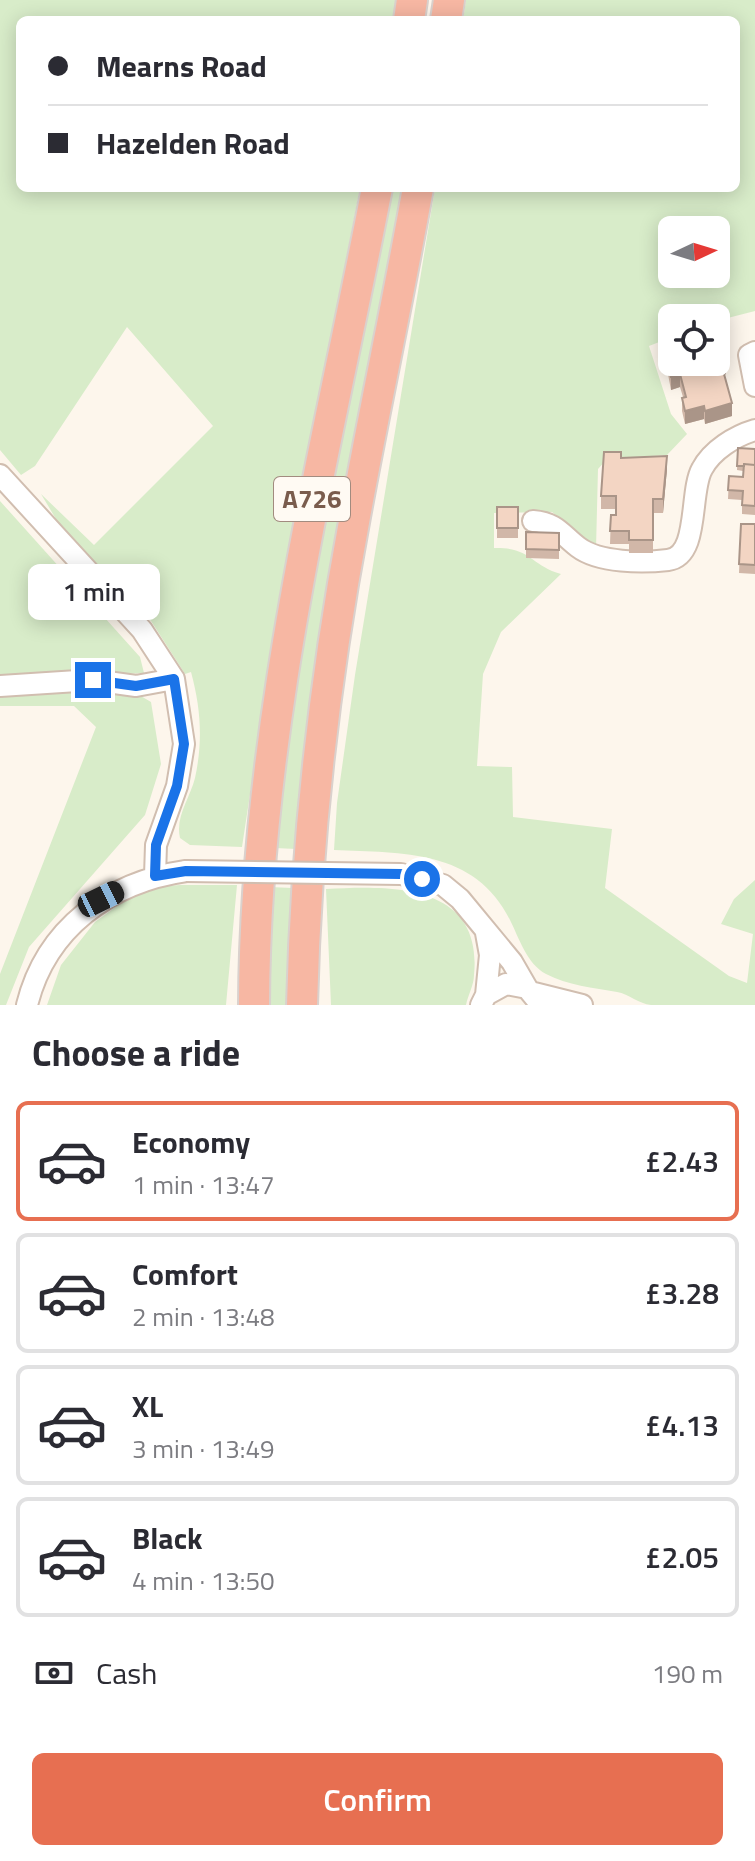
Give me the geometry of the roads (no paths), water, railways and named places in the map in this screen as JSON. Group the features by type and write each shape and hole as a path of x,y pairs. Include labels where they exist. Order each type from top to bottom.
{"highway":[{"name":"A726","path":"254,1005 265,814 305,537 376,192"},
{"name":"A726","path":"302,1005 312,814 353,525 417,192"},
{"path":"241,1005 265,814"},
{"path":"312,814 319,1005"}],"street":[{"path":"755,352 749,355 755,386"},
{"path":"533,521 550,523 592,555 640,561 672,560 681,555 688,543 701,470 713,453 755,430"},
{"path":"0,475 142,630 174,679 184,744 177,786 156,845 155,876"},
{"path":"0,686 93,680 136,686 174,679"},
{"path":"27,1005 48,953 77,919 101,899 155,876 186,871 401,874 443,885 460,899 512,962 534,995"},
{"path":"483,1000 490,973 486,933"},
{"path":"483,1000 506,984 534,995 582,1005"}]}
